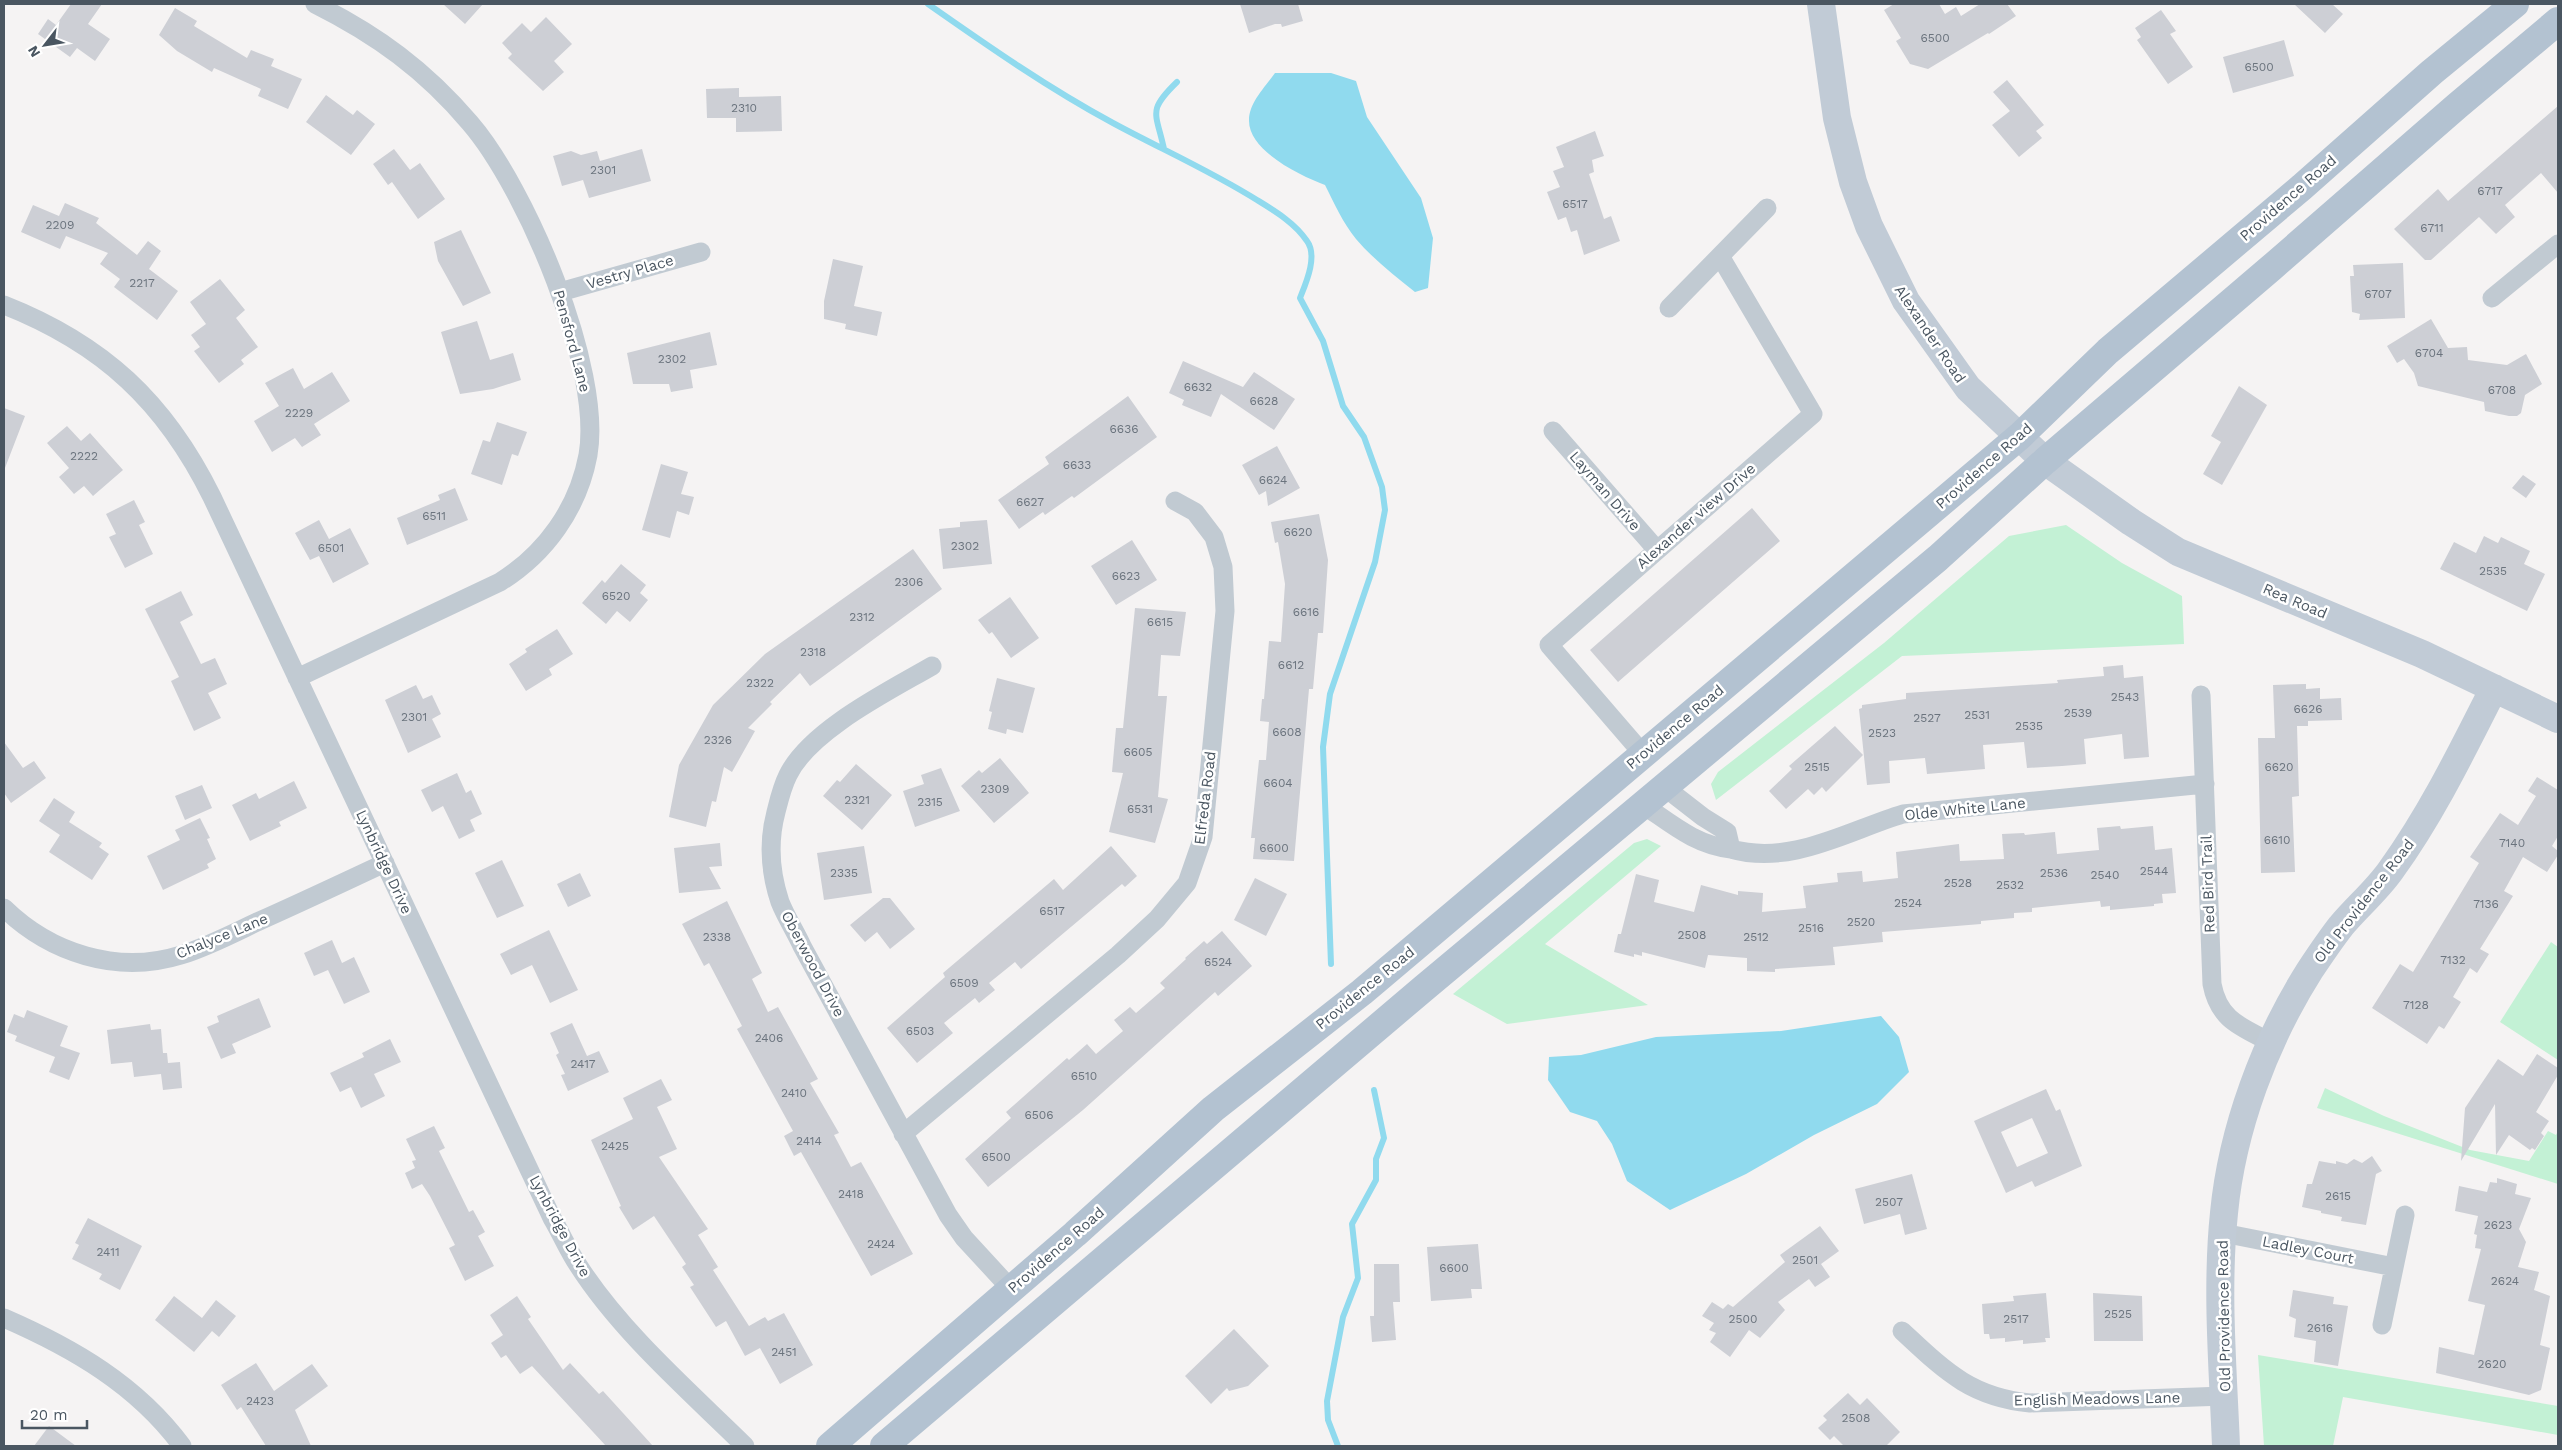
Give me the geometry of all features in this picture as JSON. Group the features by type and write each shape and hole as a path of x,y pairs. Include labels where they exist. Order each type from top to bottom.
{"main road":[{"name":"Providence Road","path":"830,1446 1011,1289 1213,1109 1362,992 2020,436 2108,351 2302,187 2432,72 2516,4"},
{"path":"884,1446 1663,786 1930,564 2045,461 2558,21"}],"street":[{"name":"Pensford Lane","path":"297,678 500,582 528,562 551,538 573,502 585,468 590,436 586,387 560,292 516,196 471,124 439,88 398,52 353,23 315,4"},
{"name":"Alexander Road","path":"1821,4 1837,118 1853,182 1869,226 1892,277 1931,340 1968,388 2045,461"},
{"path":"1669,308 1767,208"},
{"path":"2492,298 2558,244"},
{"name":"Vestry Place","path":"560,292 701,252"},
{"name":"Alexander view Drive","path":"1643,754 1549,645 1813,414 1720,256"},
{"name":"Lynbridge Drive","path":"4,305 35,318 92,350 119,370 151,402 179,439 203,477 552,1218 577,1264 597,1292 642,1343 745,1446"},
{"name":"Layman Drive","path":"1553,431 1657,550"},
{"name":"Rea Road","path":"2045,461 2131,522 2178,552 2422,654 2558,719"},
{"name":"Elfreda Road","path":"903,1134 1118,955 1157,919 1187,883 1203,837 1225,602 1223,567 1214,537 1195,512 1175,500"},
{"name":"Oberwood Drive","path":"932,666 858,710 825,734 804,753 788,775 772,826 771,853 773,877 781,903 903,1134 954,1223 964,1238 1011,1289"},
{"name":"Old Providence Road","path":"2226,1446 2220,1281 2229,1176 2244,1117 2272,1042 2310,971 2340,927 2390,872 2426,820 2494,688"},
{"name":"Red Bird Trail","path":"2201,695 2212,984 2222,1011 2232,1023 2272,1042"},
{"name":"Olde White Lane","path":"1642,804 1695,839 1712,847 1732,849 1749,854 1776,854 1817,846 1871,824 1903,814 2205,784"},
{"path":"1663,786 1703,817 1728,832 1732,849"},
{"name":"Chalyce Lane","path":"4,908 20,924 45,940 78,954 112,962 147,962 194,951 384,863"},
{"path":"2382,1325 2405,1215"},
{"name":"Ladley Court","path":"2223,1233 2394,1267"},
{"path":"4,1318 75,1351 122,1384 165,1423 182,1446"},
{"name":"English Meadows Lane","path":"1902,1331 1947,1373 1960,1382 1976,1391 2010,1401 2030,1403 2224,1396"}],"green space":[{"path":"2066,525 2122,563 2182,596 2184,644 1902,656 1716,800 1711,784 1718,772 1884,643 2009,536"},
{"path":"1647,839 1661,846 1545,944 1648,1005 1507,1024 1453,994 1634,843"},
{"path":"2551,942 2558,947 2558,1060 2500,1022"},
{"path":"2325,1088 2384,1116 2470,1150 2529,1161 2548,1131 2556,1135 2558,1131 2558,1184 2317,1108"},
{"path":"2258,1355 2558,1406 2558,1435 2343,1397 2333,1446 2264,1446"}],"water":[{"path":"1275,73 1331,73 1356,81 1367,117 1421,198 1433,238 1428,288 1415,292 1384,267 1351,233 1325,185 1290,169 1266,152 1257,142 1251,131 1250,114 1258,95"},
{"path":"1881,1016 1899,1037 1909,1072 1877,1104 1814,1135 1746,1174 1670,1210 1627,1181 1612,1144 1597,1121 1570,1112 1548,1080 1549,1057 1581,1055 1656,1037 1781,1031"}],"building":[{"path":"71,4 102,4 88,24 110,39 95,61 77,48 70,57 38,34 48,19 56,25"},
{"path":"443,4 483,4 465,24"},
{"path":"1240,4 1298,4 1303,21 1282,27 1281,24 1275,24 1249,33"},
{"path":"1894,4 1939,4 1945,14 1956,7 1961,16 1980,4 2007,4 2016,16 1928,69 1910,64 1896,41 1901,38 1884,10"},
{"path":"2294,4 2332,4 2343,14 2325,33"},
{"path":"175,8 197,21 194,26 247,58 251,50 274,59 271,66 302,79 288,109 258,96 261,89 214,68 212,72 177,51 159,35"},
{"path":"2161,10 2176,31 2170,34 2193,67 2168,84 2137,40 2141,37 2135,28"},
{"path":"546,17 572,44 554,61 564,72 543,91 508,58 512,54 502,43 522,23 531,32"},
{"path":"2284,40 2294,76 2233,93 2223,57"},
{"path":"2007,80 2044,125 2036,131 2042,138 2019,157 1992,125 2010,111 1993,92"},
{"path":"739,88 739,97 781,96 782,131 736,132 736,118 707,118 706,89"},
{"path":"326,95 353,115 357,110 375,124 351,155 306,122"},
{"path":"2558,106 2558,193 2541,173 2505,205 2515,217 2496,234 2479,217 2431,260 2425,260 2394,229 2438,189 2448,201"},
{"path":"1595,131 1604,156 1592,160 1594,172 1589,174 1604,219 1611,216 1620,241 1584,255 1577,230 1571,232 1566,217 1558,220 1547,192 1560,187 1553,171 1564,167 1556,147"},
{"path":"394,149 410,170 420,163 445,199 418,219 392,182 388,185 373,164"},
{"path":"642,149 651,181 589,198 583,180 562,186 553,156 571,151 581,155 597,151 600,161"},
{"path":"65,203 99,218 96,223 137,255 148,241 161,251 149,269 178,291 157,320 114,287 120,279 100,264 108,253 66,236 60,249 21,232 33,205 59,216"},
{"path":"461,230 491,293 463,306 438,261 434,242"},
{"path":"833,259 863,266 854,306 882,312 877,336 845,329 846,324 824,319 824,301"},
{"path":"2403,263 2405,318 2359,320 2360,314 2352,312 2350,276 2354,276 2353,265"},
{"path":"220,279 245,310 236,318 258,347 241,360 244,364 219,383 194,351 200,347 191,335 206,324 190,302"},
{"path":"2431,319 2448,348 2467,347 2468,360 2507,365 2526,354 2542,384 2525,395 2521,413 2517,416 2509,416 2485,411 2484,402 2418,386 2414,373 2404,359 2397,363 2387,346"},
{"path":"477,321 490,360 513,353 521,380 493,389 460,394 441,332"},
{"path":"710,332 717,365 690,370 693,388 671,392 669,384 633,384 627,353"},
{"path":"1183,361 1243,387 1254,372 1295,399 1274,430 1221,394 1211,417 1182,405 1184,400 1169,393"},
{"path":"293,368 304,389 332,372 350,401 314,424 321,435 302,447 295,438 272,452 254,421 279,406 265,383"},
{"path":"2239,386 2267,405 2222,485 2203,474 2221,442 2211,436"},
{"path":"1128,396 1157,437 1074,498 1072,496 1045,515 1043,512 1019,529 998,500 1049,464 1045,457"},
{"path":"4,408 25,416 5,468 4,468"},
{"path":"497,422 527,432 518,456 512,454 502,485 471,474 483,440 490,442"},
{"path":"67,426 81,441 90,433 123,470 93,496 84,486 74,494 59,477 69,468 47,443"},
{"path":"1277,446 1300,488 1268,506 1266,491 1259,495 1242,465"},
{"path":"661,464 688,472 681,494 694,497 689,515 677,511 670,538 642,530"},
{"path":"2523,475 2536,484 2526,498 2512,488"},
{"path":"455,488 468,520 407,545 397,518 440,500 438,495"},
{"path":"134,500 145,522 139,525 153,554 125,568 109,537 116,534 106,514"},
{"path":"1752,508 1780,541 1618,682 1590,650"},
{"path":"1319,514 1328,560 1323,633 1318,633 1313,689 1309,689 1294,861 1253,859 1255,838 1251,838 1259,760 1266,760 1269,722 1260,721 1262,699 1264,699 1269,641 1281,642 1285,584 1278,542 1275,543 1271,522"},
{"path":"319,520 329,539 350,528 369,564 333,583 319,556 310,560 295,533"},
{"path":"987,520 992,564 943,569 939,529 960,527 960,522"},
{"path":"2484,536 2498,543 2501,537 2530,551 2524,564 2545,574 2527,611 2440,569 2454,542 2476,553"},
{"path":"1132,540 1157,580 1116,605 1091,566"},
{"path":"913,549 942,589 810,686 800,673 770,702 772,704 748,728 755,731 732,772 724,767 716,802 712,801 706,827 669,817 679,765 713,705 765,654"},
{"path":"621,564 646,585 640,593 648,600 630,622 617,611 606,624 582,603 602,580 605,583"},
{"path":"181,591 193,615 180,622 201,664 215,658 227,684 208,693 221,718 194,731 171,681 179,677 145,609"},
{"path":"1010,597 1039,638 1011,658 992,632 989,634 978,620"},
{"path":"1135,608 1186,612 1180,656 1161,655 1158,696 1167,696 1158,797 1168,799 1155,843 1109,832 1123,773 1112,772 1116,728 1123,728"},
{"path":"557,629 573,654 549,669 552,675 526,691 509,664 527,652 525,649"},
{"path":"2123,665 2124,678 2143,676 2149,757 2124,759 2122,734 2084,739 2086,764 2062,766 2027,768 2024,742 1983,745 1985,769 1927,774 1925,758 1889,761 1890,783 1867,785 1859,709 1862,708 1862,705 1906,699 1906,693 2058,683 2057,680 2104,676 2103,667"},
{"path":"997,678 1035,688 1023,733 1007,729 1006,734 988,729 992,712 989,711"},
{"path":"2306,684 2306,689 2320,688 2320,699 2341,698 2342,720 2308,721 2308,726 2297,726 2299,796 2292,797 2295,872 2261,873 2258,738 2275,738 2273,685"},
{"path":"416,685 423,699 432,695 441,714 432,719 441,737 408,753 385,700"},
{"path":"1835,726 1863,755 1826,792 1822,787 1814,795 1808,789 1786,809 1769,791 1792,769 1789,766"},
{"path":"4,742 23,768 34,761 46,778 11,803 4,793"},
{"path":"1000,758 1029,793 994,823 961,786 979,770 982,773"},
{"path":"856,764 892,795 862,830 823,796 837,780 840,782"},
{"path":"941,768 960,811 915,827 903,791 924,784 921,775"},
{"path":"457,773 466,793 471,790 482,814 470,820 475,831 459,839 443,806 432,812 421,790"},
{"path":"2537,777 2558,790 2558,836 2552,846 2558,851 2558,855 2547,872 2523,857 2504,891 2513,896 2480,949 2489,954 2477,973 2470,968 2453,997 2461,1002 2444,1029 2439,1026 2427,1044 2372,1008 2400,964 2413,972 2479,863 2470,857 2500,813 2518,825 2536,796 2528,791"},
{"path":"294,781 307,808 279,822 281,826 250,841 232,805 256,793 259,799"},
{"path":"202,785 212,808 185,820 175,796"},
{"path":"54,798 75,812 69,822 102,843 99,847 109,854 92,880 49,852 60,835 39,821"},
{"path":"200,818 210,838 207,839 216,859 207,864 209,868 163,890 147,856 180,840 175,830"},
{"path":"2120,826 2121,829 2153,826 2155,850 2172,848 2176,893 2162,894 2163,903 2154,904 2154,906 2110,910 2110,906 2101,907 2100,901 2032,908 2032,912 2014,913 2014,918 1981,921 1981,924 1882,932 1883,942 1833,947 1835,965 1775,969 1775,972 1747,971 1747,958 1708,955 1705,968 1642,952 1642,956 1634,954 1634,957 1614,952 1618,934 1621,934 1636,874 1659,880 1654,902 1694,912 1701,885 1738,895 1738,891 1763,893 1762,912 1806,908 1803,886 1838,882 1837,873 1862,871 1863,882 1898,878 1896,852 1959,844 1960,861 2004,859 2002,834 2024,833 2025,835 2055,832 2057,854 2099,850 2097,828"},
{"path":"720,843 722,866 709,867 721,889 679,893 674,848"},
{"path":"864,846 872,893 824,900 817,853"},
{"path":"1111,846 1137,876 1125,887 1122,884 1021,969 1015,962 989,983 995,990 979,1003 975,998 944,1023 953,1033 917,1063 887,1028 945,977 943,973 1054,879 1063,890"},
{"path":"502,860 524,906 497,918 475,873"},
{"path":"580,873 591,896 568,907 557,884"},
{"path":"1255,878 1287,894 1266,936 1234,920"},
{"path":"883,898 890,898 915,929 890,949 877,932 865,942 850,925"},
{"path":"727,901 762,973 752,979 768,1012 778,1007 818,1079 810,1083 839,1133 834,1135 851,1167 861,1162 913,1254 871,1276 801,1152 794,1156 784,1136 793,1131 737,1029 742,1026 709,963 704,966 682,924"},
{"path":"549,930 578,990 550,1003 532,965 511,975 500,954"},
{"path":"1222,931 1252,966 1218,996 1215,992 1083,1110 988,1187 965,1159 1011,1118 1006,1112 1067,1058 1069,1060 1087,1044 1096,1054 1123,1031 1114,1020 1130,1007 1136,1013 1165,988 1160,983 1185,958 1204,941 1207,944"},
{"path":"332,940 342,963 354,957 370,992 344,1004 328,970 314,976 304,953"},
{"path":"259,998 271,1027 232,1044 236,1053 221,1059 207,1027 219,1022 217,1016"},
{"path":"27,1010 68,1026 60,1046 80,1053 69,1080 49,1072 55,1057 15,1041 17,1036 7,1032 14,1014 24,1018"},
{"path":"572,1023 587,1056 599,1051 609,1072 568,1091 561,1075 565,1074 556,1055 559,1053 550,1033"},
{"path":"150,1024 151,1030 161,1029 163,1053 167,1053 168,1063 180,1062 182,1088 163,1090 161,1074 134,1077 132,1062 111,1064 107,1030"},
{"path":"390,1039 401,1062 374,1074 385,1096 361,1108 351,1087 340,1092 330,1073 364,1057 362,1053"},
{"path":"2537,1054 2558,1068 2558,1075 2536,1112 2549,1121 2541,1133 2544,1136 2535,1150 2532,1148 2530,1150 2509,1135 2496,1155 2495,1104 2461,1161 2465,1108 2498,1059 2523,1076"},
{"path":"661,1079 672,1100 657,1107 677,1149 659,1157 708,1229 698,1235 718,1267 713,1270 749,1326 765,1317 768,1321 784,1313 813,1365 780,1384 760,1348 745,1356 726,1321 716,1327 690,1287 694,1285 682,1267 686,1264 654,1216 633,1230 619,1207 621,1206 591,1140 633,1119 623,1098"},
{"path":"2046,1089 2056,1111 2060,1109 2082,1166 2035,1187 2032,1181 2006,1193 1974,1121","holes":["2032,1118 2048,1153 2017,1167 2001,1132"]},
{"path":"434,1126 445,1148 439,1151 469,1212 473,1210 485,1232 478,1236 494,1266 465,1281 449,1248 455,1245 430,1196 422,1184 412,1189 405,1173 415,1168 412,1161 416,1160 406,1139"},
{"path":"2372,1156 2382,1171 2376,1174 2366,1225 2341,1221 2342,1217 2302,1207 2307,1184 2312,1184 2319,1161 2336,1164 2336,1161 2347,1164 2354,1159 2362,1163"},
{"path":"1912,1174 1927,1229 1905,1235 1900,1214 1864,1224 1855,1189"},
{"path":"2497,1178 2517,1184 2515,1194 2531,1198 2519,1229 2526,1242 2518,1267 2539,1272 2534,1290 2550,1296 2540,1345 2550,1348 2541,1390 2529,1395 2436,1373 2439,1347 2474,1355 2485,1305 2468,1301 2481,1249 2475,1248 2477,1235 2474,1234 2478,1216 2455,1211 2459,1186 2487,1192 2490,1182 2497,1183"},
{"path":"88,1218 142,1246 120,1290 99,1279 102,1274 72,1259 79,1245 75,1243"},
{"path":"1820,1226 1839,1251 1821,1264 1830,1277 1815,1287 1809,1279 1778,1302 1785,1310 1760,1338 1749,1330 1730,1357 1710,1342 1716,1333 1709,1330 1714,1323 1702,1316 1712,1302 1723,1309 1728,1304 1733,1307 1785,1262 1780,1255"},
{"path":"1478,1244 1482,1289 1471,1289 1472,1298 1431,1301 1427,1247"},
{"path":"1374,1264 1399,1264 1400,1302 1393,1302 1396,1340 1372,1342 1370,1316 1374,1316"},
{"path":"2293,1290 2334,1297 2333,1304 2348,1306 2338,1366 2314,1362 2316,1341 2294,1337 2296,1319 2289,1316"},
{"path":"2046,1293 2050,1338 2045,1338 2046,1342 2023,1344 2023,1340 2005,1342 2005,1338 1990,1339 1989,1334 1984,1334 1982,1304 2014,1301 2013,1296"},
{"path":"2093,1293 2142,1296 2143,1341 2094,1341"},
{"path":"174,1296 202,1318 216,1300 236,1316 219,1337 212,1331 194,1352 155,1320"},
{"path":"517,1296 531,1317 528,1319 563,1370 570,1363 599,1394 603,1391 653,1446 606,1446 532,1366 520,1374 506,1355 501,1358 491,1343 503,1335 490,1315"},
{"path":"1234,1329 1269,1366 1248,1386 1229,1391 1227,1388 1211,1404 1185,1376"},
{"path":"256,1363 274,1391 312,1364 328,1386 295,1410 311,1446 266,1446 241,1407 237,1410 221,1385"},
{"path":"1848,1393 1860,1405 1867,1398 1900,1432 1886,1446 1844,1446 1834,1436 1830,1440 1818,1428 1827,1420 1823,1416"},
{"path":"49,1426 76,1446 34,1446"}],"waterway":[{"path":"928,4 1065,96 1240,189 1284,218 1297,229 1310,247 1310,270 1300,298 1323,341 1343,406 1364,437 1382,487 1385,510 1375,562 1330,694 1323,747 1331,964"},
{"path":"1164,149 1156,112 1161,100 1177,82"},
{"path":"1338,1446 1328,1420 1327,1401 1343,1317 1358,1278 1352,1224 1376,1180 1376,1159 1384,1138 1374,1090"}]}
